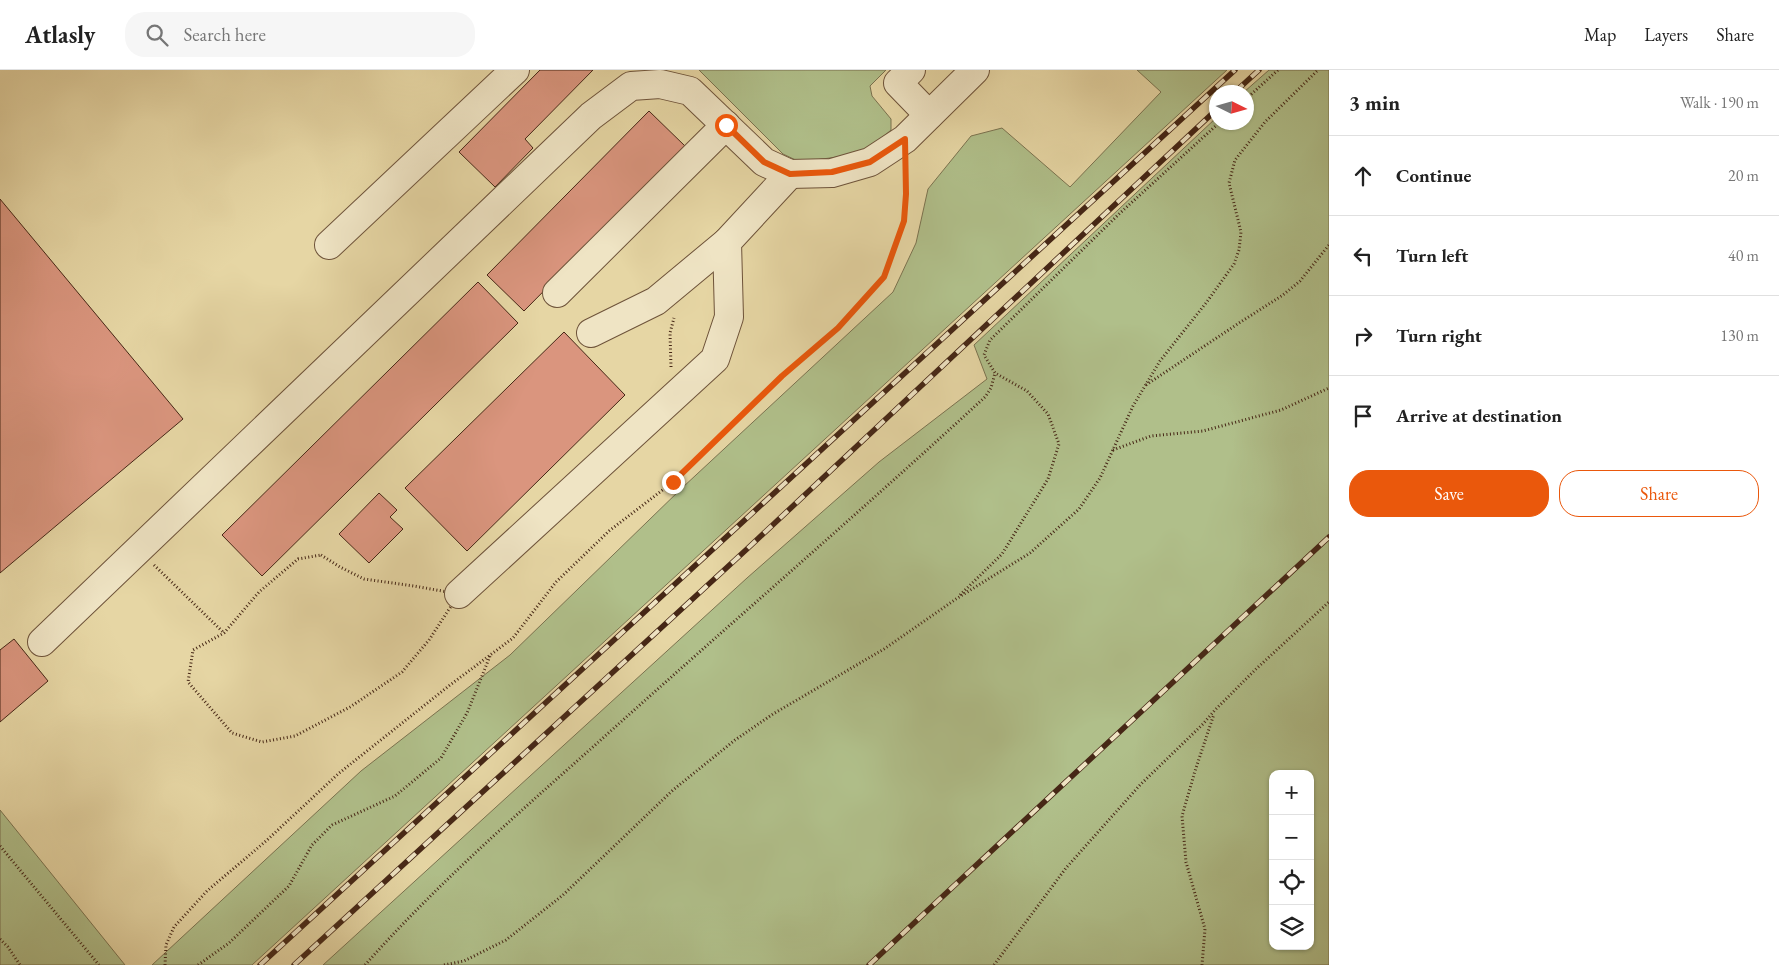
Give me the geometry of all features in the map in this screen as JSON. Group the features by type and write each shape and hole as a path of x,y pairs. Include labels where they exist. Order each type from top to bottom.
{"street":[{"path":"329,245 514,70"},
{"path":"911,70 898,82 929,115"},
{"path":"42,642 591,116 631,86 660,84 690,91 764,162 790,174 832,172 870,162 905,139 975,70"},
{"path":"557,293 726,125"},
{"path":"591,332 656,300 727,242 790,174"},
{"path":"459,594 715,359 729,317 727,242"}],"path":[{"path":"1254,92 1278,70"},
{"path":"444,965 464,961 506,940 563,895 673,790 735,740 773,714 884,649 956,599 1030,553 1079,509 1100,478 1133,406 1160,361 1234,264 1242,232 1229,183 1235,160 1265,122 1318,70"},
{"path":"956,599 1002,554 1048,478 1059,444 1048,414 1027,391 995,373 984,355 990,340 1119,214 1211,130"},
{"path":"165,965 166,945 174,927 207,891 266,841 338,774 450,685 513,638 556,582 609,531 673,482 782,376 838,328 884,277 904,221 906,194 905,139"},
{"path":"1144,387 1283,295 1300,281 1329,246"},
{"path":"673,398 670,333 685,276"},
{"path":"365,965 419,906 535,798 834,534 985,397 991,388 995,373"},
{"path":"1113,450 1151,436 1203,431 1281,410 1329,388"},
{"path":"138,550 224,633"},
{"path":"321,555 364,579 459,594 430,640 402,672 350,707 295,736 262,742 232,733 188,682 193,650 224,633 259,592 298,559 321,555"},
{"path":"994,965 1066,868 1140,785 1215,710 1329,602"},
{"path":"198,965 230,943 289,886 312,845 332,825 395,796 441,758 467,713 490,655"},
{"path":"1202,965 1205,929 1186,862 1182,816 1215,710"},
{"path":"0,846 99,965"},
{"path":"0,939 20,965"}],"green space":[{"path":"699,70 886,70 870,86 872,96 891,119 891,130 875,144 852,155 800,162 783,154"},
{"path":"1137,70 1227,70 252,965 152,965 361,771 510,655 682,488 893,292 916,243 928,189 971,136 1002,128 1070,187 1161,92"},
{"path":"1269,70 1329,70 1329,965 323,965 747,578 879,462 987,379 974,345 1209,125 1209,130 1254,130 1254,85 1252,85"},
{"path":"0,810 125,965 0,965"}],"building":[{"path":"540,70 593,70 525,139 533,148 495,187 459,152"},
{"path":"649,111 686,147 524,311 487,275"},
{"path":"0,199 183,419 0,573"},
{"path":"478,282 518,323 262,576 222,535"},
{"path":"564,332 625,395 467,551 405,488"},
{"path":"379,493 397,510 390,517 403,529 369,563 339,534"},
{"path":"14,639 48,681 0,722 0,650"}],"railway":[{"path":"260,965 1235,70"},
{"path":"1243,85 1259,70"},
{"path":"294,965 747,549 1209,117"},
{"path":"869,965 1329,537"}],"route":[{"path":"673,482 782,376 838,328 884,277 904,221 906,194 905,139 870,162 832,172 790,174 764,162 726,125"}]}
